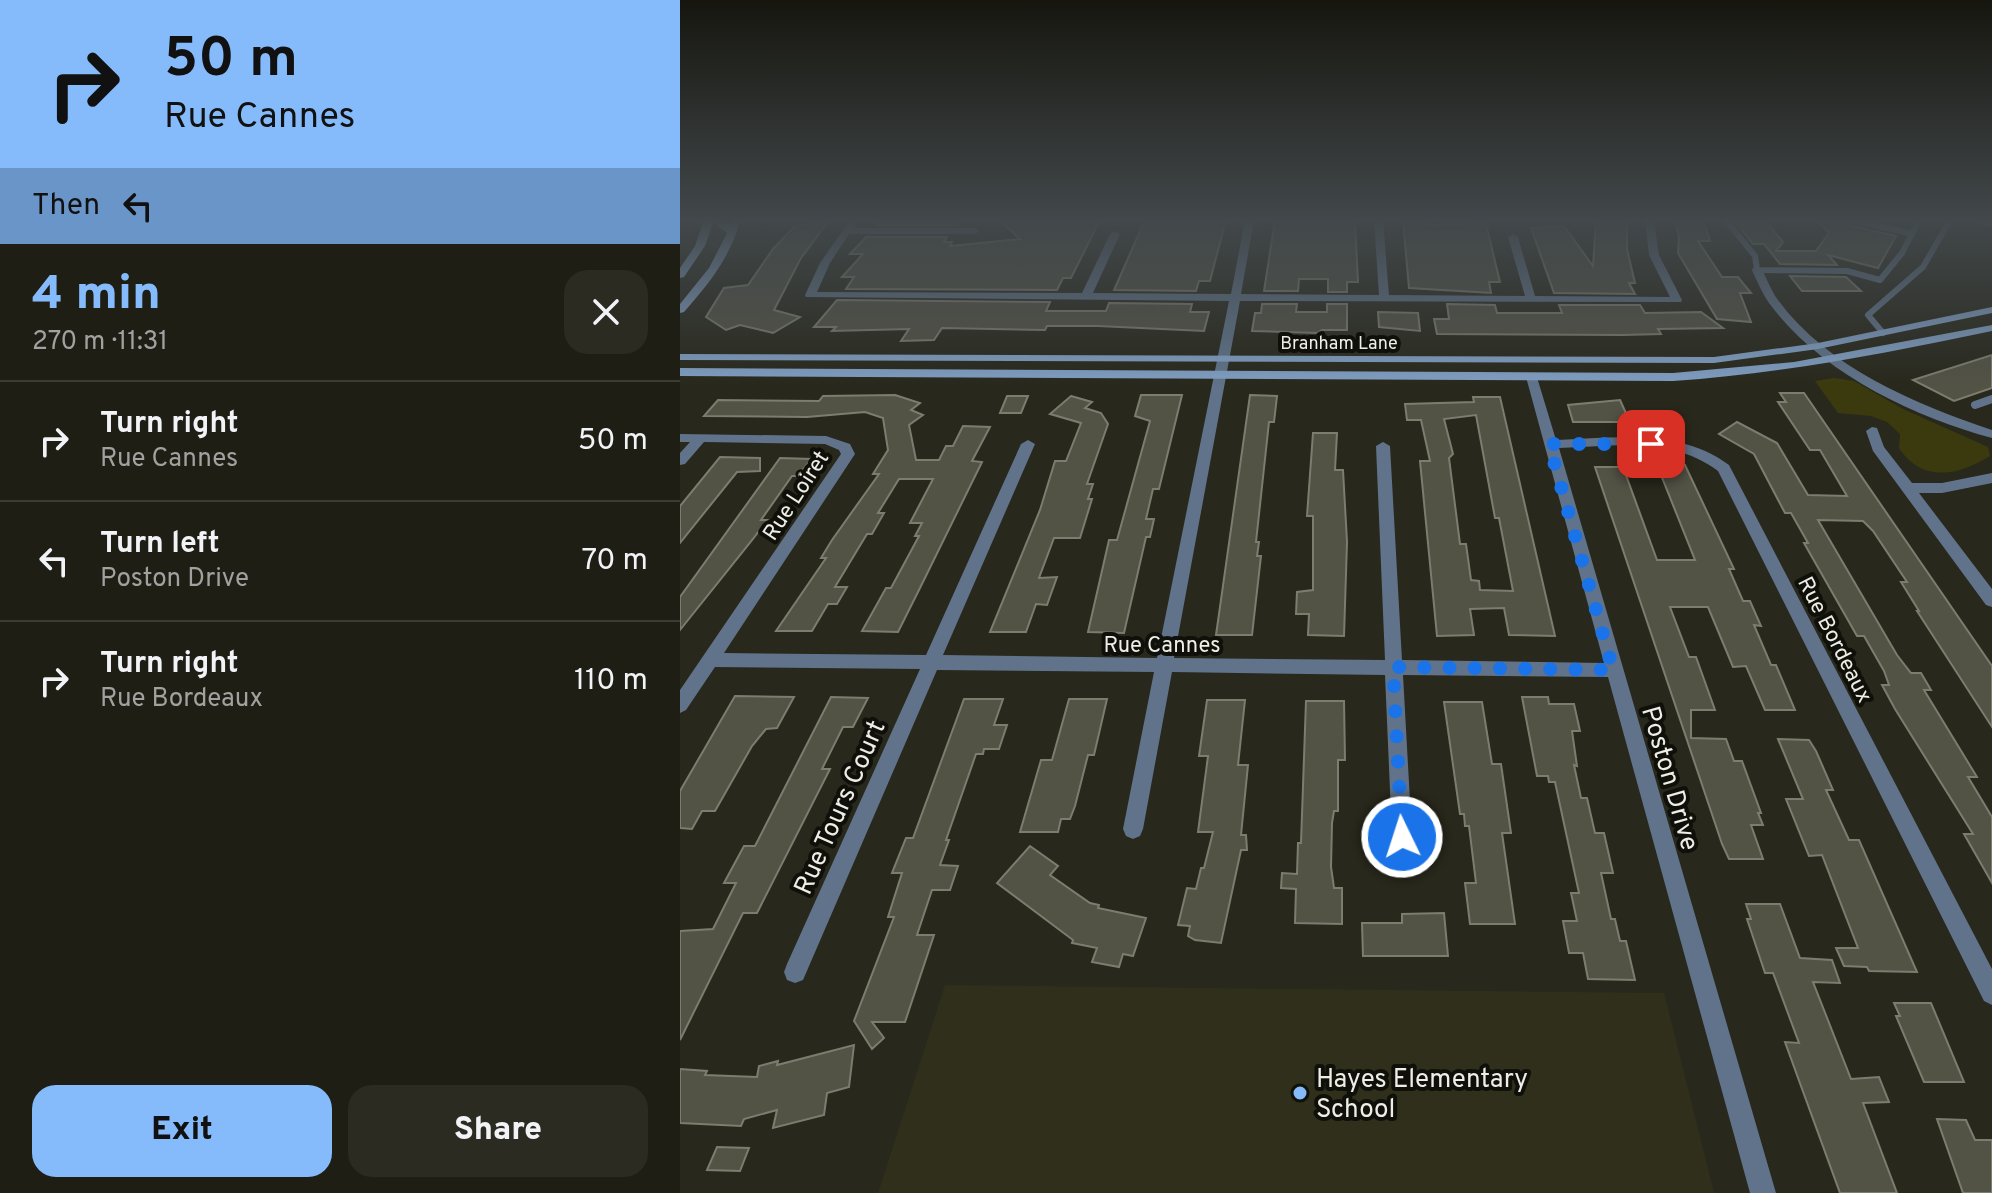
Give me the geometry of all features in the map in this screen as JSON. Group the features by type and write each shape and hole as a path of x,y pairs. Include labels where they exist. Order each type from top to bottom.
{"main road":[{"path":"680,310 699,291 709,276"},
{"name":"Branham Lane","path":"682,373 1714,360 1818,346 1992,310"},
{"name":"Branham Lane","path":"680,357 1221,367 1532,377 1730,375 1838,360 1992,328"},
{"path":"680,348 714,357"}],"street":[{"path":"819,276 810,295 1677,300 1663,276"},
{"path":"1086,297 1096,276"},
{"path":"1133,829 1239,276"},
{"path":"1383,276 1384,299"},
{"path":"1524,276 1531,299"},
{"path":"1759,276 1798,333 1900,396 1992,434"},
{"name":"Poston Drive","path":"1532,377 1763,1193"},
{"path":"1872,431 1878,448 1992,601"},
{"name":"Rue Loiret","path":"680,438 826,440 838,442 848,454 680,705"},
{"path":"680,461 700,439"},
{"name":"Rue Tours Court","path":"795,972 1028,444"},
{"name":"Rue Bordeaux","path":"1549,444 1677,445 1712,456 1724,468 1992,993"},
{"path":"1383,446 1402,837"},
{"path":"1909,488 1942,488 1992,478"},
{"name":"Rue Cannes","path":"710,660 1613,670"}],"lane":[{"path":"1864,276 1880,280 1884,276"},
{"path":"1883,333 1868,315 1913,276"},
{"path":"1975,405 1992,399"}],"shaded area":[{"path":"1834,378 1854,381 1903,409 1988,447 1990,456 1966,468 1941,473 1918,467 1899,448 1900,434 1887,422 1871,416 1838,413 1815,381"},
{"name":"Hayes Elementary School","path":"945,985 1664,993 1714,1193 878,1193"}],"building":[{"path":"754,276 792,276 774,310 800,317 773,333 740,325 726,330 706,317 724,288 748,285"},
{"path":"1072,276 1063,278 1057,290 846,289 854,277 842,277"},
{"path":"1120,276 1211,276 1210,281 1199,281 1196,291 1114,290"},
{"path":"1266,276 1358,276 1358,282 1347,282 1347,292 1328,292 1328,279 1299,279 1298,291 1264,291"},
{"path":"1408,276 1498,276 1500,282 1489,282 1491,293 1409,288"},
{"path":"1548,276 1633,276 1635,283 1629,283 1635,294 1554,293"},
{"path":"1691,276 1738,277 1751,293 1740,293 1751,322 1717,319"},
{"path":"1790,276 1846,277 1861,291 1802,291"},
{"path":"837,300 1050,302 1046,311 1106,311 1109,303 1192,304 1190,312 1209,312 1204,331 1098,326 1047,326 1045,330 942,328 934,340 901,341 909,329 832,331 836,327 814,327"},
{"path":"1262,304 1297,304 1296,312 1327,312 1327,304 1347,304 1347,330 1322,330 1317,333 1252,331 1255,313 1261,313"},
{"path":"1447,304 1495,305 1497,313 1562,313 1559,305 1640,305 1645,313 1701,312 1723,328 1658,329 1661,334 1622,335 1437,334 1434,319 1449,319"},
{"path":"1378,312 1418,313 1420,331 1379,327"},
{"path":"1992,355 1992,388 1954,401 1913,380"},
{"path":"1780,393 1804,393 1992,666 1992,727 1917,611 1901,582 1907,582 1873,531 1863,521 1818,520 1897,655 1911,673 1921,673 1931,690 1924,690 1977,777 1968,777 1992,817 1992,883 1964,834 1973,834 1895,709 1882,685 1889,685 1884,671 1864,636 1857,636 1804,543 1808,543 1791,513 1785,513 1754,454 1719,434 1737,422 1777,443 1808,495 1847,496 1820,450 1810,450 1778,402 1786,402"},
{"path":"895,395 920,403 911,410 923,415 909,425 916,460 939,460 946,446 953,446 963,426 990,427 972,461 982,462 898,632 862,631 886,588 891,588 919,536 915,536 922,523 910,523 933,479 899,479 878,513 884,513 872,534 867,534 835,587 847,587 837,604 828,604 812,631 776,631 826,558 821,558 832,540 879,474 873,474 888,450 883,418 865,412 807,417 704,416 718,400 819,401 823,396"},
{"path":"1141,395 1182,395 1159,489 1153,489 1146,519 1154,519 1150,537 1146,537 1124,633 1088,632 1109,540 1117,540 1150,421 1135,416"},
{"path":"1250,395 1277,396 1274,422 1269,422 1256,542 1259,542 1257,556 1261,556 1252,635 1216,635"},
{"path":"1007,396 1028,396 1021,413 1000,413"},
{"path":"1071,396 1092,402 1085,408 1101,413 1108,424 1087,484 1093,484 1088,499 1092,499 1080,538 1054,538 1039,578 1057,577 1047,605 1036,604 1026,632 990,632 1040,510 1055,461 1066,461 1081,423 1050,414"},
{"path":"1473,397 1500,397 1555,636 1509,635 1504,608 1470,609 1474,635 1437,636 1420,461 1430,461 1421,420 1407,420 1405,404 1474,402","holes":["1476,415 1495,518 1499,518 1513,591 1480,590 1479,581 1471,580 1466,544 1460,544 1449,458 1453,454 1444,419"]},
{"path":"1620,400 1630,422 1573,422 1568,405"},
{"path":"1313,433 1337,433 1335,470 1343,470 1347,542 1344,636 1308,635 1309,614 1296,614 1297,592 1313,590 1313,516 1307,516"},
{"path":"720,457 760,458 760,471 737,472 680,543 680,506"},
{"path":"780,458 811,459 798,476 792,476 761,520 767,520 680,630 680,597"},
{"path":"1657,465 1685,465 1734,569 1729,569 1743,601 1750,601 1761,626 1754,625 1771,665 1776,665 1795,710 1765,710 1746,666 1733,667 1708,607 1670,607 1689,657 1696,657 1715,710 1691,710 1691,738 1726,739 1734,761 1742,761 1761,813 1758,813 1763,825 1751,825 1763,859 1729,859 1722,844 1595,467 1623,467 1657,560 1695,560"},
{"path":"735,696 794,697 777,728 766,729 752,746 715,811 702,811 692,829 680,828 680,791"},
{"path":"831,697 868,698 853,727 843,727 822,769 830,769 757,913 743,913 680,1040 680,931 713,929 736,883 724,883 744,846 755,846"},
{"path":"1522,697 1548,697 1549,704 1574,704 1580,731 1572,731 1577,766 1574,765 1581,798 1587,798 1595,833 1604,833 1613,873 1601,873 1611,919 1615,919 1620,941 1626,941 1635,980 1588,979 1583,953 1569,953 1563,921 1577,921 1571,893 1579,893 1555,782 1549,782 1548,776 1537,776"},
{"path":"964,699 1003,699 994,725 1007,725 999,749 984,749 983,754 976,754 946,840 949,840 940,865 958,866 950,890 932,890 917,935 934,935 905,1022 872,1022 884,1038 872,1049 854,1021 894,917 888,917 902,873 892,873 906,838 913,838"},
{"path":"1069,699 1107,699 1094,755 1088,755 1070,819 1061,819 1058,832 1020,832 1041,760 1052,760"},
{"path":"1207,700 1245,700 1238,765 1248,765 1241,835 1246,835 1247,850 1241,850 1221,943 1195,940 1188,936 1190,926 1178,925 1187,888 1196,889 1213,832 1198,832 1208,756 1199,756"},
{"path":"1306,701 1344,701 1345,760 1338,760 1338,811 1334,811 1332,823 1331,867 1334,888 1342,888 1342,924 1295,923 1296,889 1281,888 1282,873 1297,874"},
{"path":"1444,702 1482,702 1492,764 1501,764 1511,833 1502,833 1515,924 1470,924 1465,883 1476,883 1469,826 1465,826 1464,814 1460,814"},
{"path":"1778,739 1809,740 1816,751 1833,790 1826,790 1849,840 1859,840 1917,972 1869,971 1867,967 1844,966 1836,948 1858,948 1822,855 1809,856 1786,799 1803,799"},
{"path":"1030,846 1058,866 1050,875 1090,903 1099,905 1098,908 1146,918 1133,956 1123,954 1119,967 1092,962 1097,948 1072,943 1073,940 997,883"},
{"path":"1746,904 1780,904 1800,958 1832,960 1840,983 1813,982 1851,1079 1879,1077 1889,1102 1863,1103 1897,1193 1840,1193 1785,1042 1799,1043 1773,973 1765,973 1747,919 1751,919"},
{"path":"1444,913 1448,956 1363,956 1362,923 1402,923 1402,914"},
{"path":"1894,1003 1931,1003 1964,1082 1924,1082 1896,1016 1900,1016"},
{"path":"854,1045 849,1087 827,1093 824,1115 773,1128 777,1110 744,1119 741,1126 680,1123 680,1069 707,1071 705,1075 757,1077 759,1066 778,1061 777,1065"},
{"path":"1937,1119 1966,1120 1975,1140 1992,1140 1992,1193 1963,1193"},
{"path":"717,1147 749,1148 740,1171 707,1170"}],"place":[{"name":"Hayes Elementary School","path":"1300,1093"}],"route":[{"path":"1402,837 1393,667 1613,670 1549,444 1651,444"}]}
